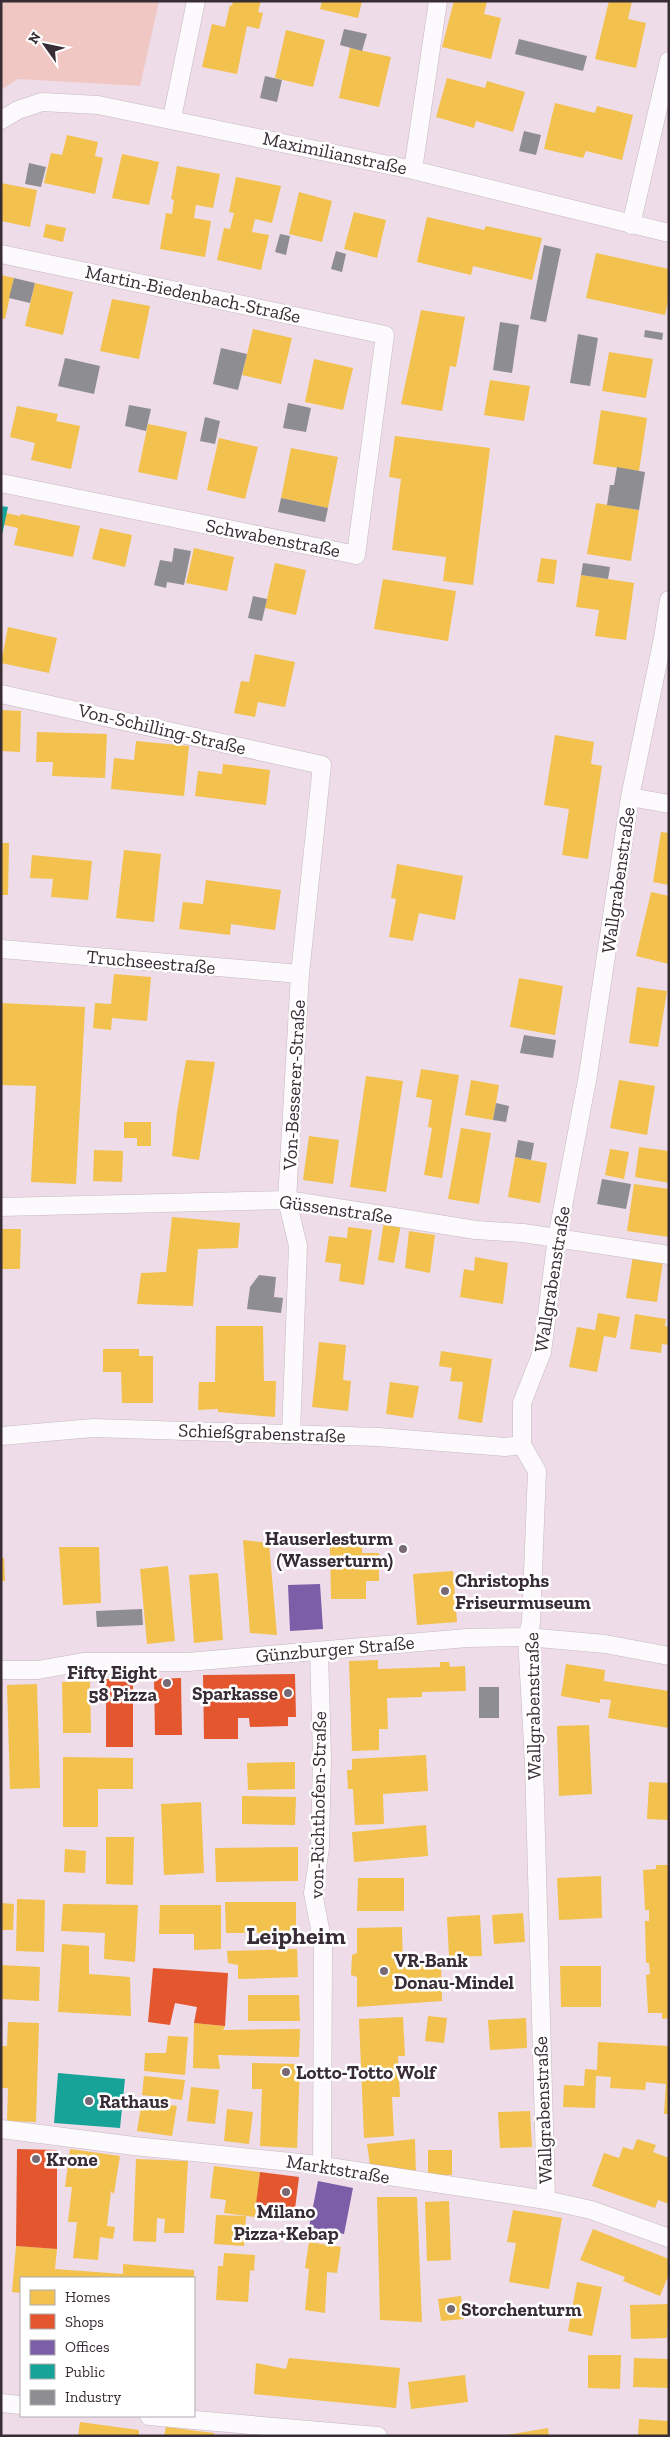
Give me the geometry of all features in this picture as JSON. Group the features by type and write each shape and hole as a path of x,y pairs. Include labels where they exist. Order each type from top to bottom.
{"street":[{"path":"172,118 196,1"},
{"path":"413,170 438,1"},
{"path":"630,225 669,61"},
{"name":"Maximilianstraße","path":"1,120 18,110 48,102 98,105 172,118 413,170 630,225 669,233"},
{"name":"Martin-Biedenbach-Straße","path":"1,254 385,335"},
{"name":"Schwabenstraße","path":"1,483 356,555 385,335"},
{"name":"Wallgrabenstraße","path":"546,2200 534,1764 528,1637 531,1624 536,1471 522,1445 522,1403 542,1352 557,1238 588,1075 630,797 669,600"},
{"name":"Von-Schilling-Straße","path":"1,694 322,765"},
{"name":"Von-Besserer-Straße","path":"291,1434 298,1246 287,1200 300,974 322,765"},
{"path":"630,797 669,804"},
{"name":"Truchseestraße","path":"1,949 300,974"},
{"name":"Güssenstraße","path":"1,1207 287,1200 476,1230 557,1238 669,1255"},
{"name":"Schießgrabenstraße","path":"1,1436 93,1428 378,1437 506,1447 522,1445"},
{"name":"Günzburger Straße","path":"1,1670 38,1670 83,1662 188,1662 467,1638 528,1637 605,1644 669,1656"},
{"name":"von-Richthofen-Straße","path":"319,1652 322,1757 320,1848 313,1893 323,1944 322,2166"},
{"name":"Marktstraße","path":"1,2129 134,2146 322,2166 546,2200 591,2210 669,2238"},
{"path":"1,2403 20,2404"},
{"path":"160,2417 378,2436"}],"shaded area":[{"path":"1,1 159,1 140,86 18,79 1,90"}],"building: Homes":[{"path":"233,1 261,1 258,12 263,13 259,29 247,26 237,74 202,67 212,24 225,27 230,5 232,6"},
{"path":"322,1 362,1 358,18 320,9"},
{"path":"454,1 487,1 484,14 501,18 491,59 442,47"},
{"path":"609,1 632,1 628,19 646,23 636,68 595,59"},
{"path":"286,30 325,40 313,87 275,78"},
{"path":"350,48 391,57 379,107 339,98"},
{"path":"447,78 485,88 487,81 525,92 513,132 476,121 474,128 436,117"},
{"path":"555,103 595,113 597,106 633,115 622,160 586,151 583,158 544,149"},
{"path":"67,135 98,142 95,156 103,158 95,194 44,183 51,153 62,155"},
{"path":"122,154 159,162 149,205 112,198"},
{"path":"177,166 220,174 213,208 196,205 194,218 211,221 205,257 160,249 166,213 172,214 174,200 171,199"},
{"path":"236,177 281,186 272,223 255,219 252,232 269,235 261,270 217,260 224,228 230,229 234,213 229,212"},
{"path":"1,183 37,190 30,227 1,221"},
{"path":"299,192 332,201 322,242 289,234"},
{"path":"354,212 386,220 377,258 344,249"},
{"path":"427,217 484,230 486,226 542,238 532,280 473,266 471,275 417,262"},
{"path":"46,224 66,228 63,242 43,237"},
{"path":"596,253 669,269 669,296 665,315 586,298"},
{"path":"1,275 14,278 5,319 1,318"},
{"path":"35,283 73,292 63,335 25,326"},
{"path":"112,299 150,306 139,359 100,351"},
{"path":"421,310 465,317 456,367 450,366 442,411 401,404"},
{"path":"253,329 292,338 281,384 242,375"},
{"path":"609,352 653,359 646,398 602,391"},
{"path":"314,359 353,368 343,410 305,402"},
{"path":"490,380 530,386 524,421 484,415"},
{"path":"17,406 58,414 56,421 80,426 71,469 31,460 35,443 10,437"},
{"path":"601,410 647,418 639,471 593,464"},
{"path":"148,424 187,432 177,480 138,472"},
{"path":"395,436 490,448 473,585 443,581 446,557 392,550 401,479 389,477"},
{"path":"219,438 258,447 245,499 207,490"},
{"path":"291,448 338,457 328,508 281,498"},
{"path":"596,503 639,510 631,561 587,554"},
{"path":"6,513 20,516 21,514 80,526 73,557 14,545 18,528 4,525"},
{"path":"100,528 132,535 125,567 92,559"},
{"path":"194,548 234,557 227,591 186,583"},
{"path":"541,558 557,560 554,584 537,582"},
{"path":"275,563 306,570 296,615 265,608"},
{"path":"581,575 634,583 626,640 595,636 599,610 576,607"},
{"path":"383,579 456,591 448,641 374,629"},
{"path":"8,627 57,638 49,673 1,663"},
{"path":"255,654 295,662 285,707 258,702 255,717 234,713 241,681 249,682"},
{"path":"1,710 21,711 20,752 1,751"},
{"path":"37,732 107,734 105,778 52,776 53,762 36,762"},
{"path":"555,735 594,742 591,764 602,766 588,859 562,855 569,809 544,805"},
{"path":"136,741 189,746 184,796 111,789 114,758 134,760"},
{"path":"223,764 270,770 266,805 195,796 198,771 222,774"},
{"path":"661,832 669,833 669,885 653,882"},
{"path":"1,843 9,843 8,895 1,895"},
{"path":"124,850 161,854 154,922 116,918"},
{"path":"32,855 92,861 88,900 51,897 53,879 30,878"},
{"path":"397,864 463,876 455,920 419,913 413,941 389,937 396,899 391,898"},
{"path":"206,880 281,890 275,930 231,924 230,935 179,929 183,902 203,904"},
{"path":"651,892 669,896 669,964 636,956"},
{"path":"114,974 151,977 147,1021 112,1018 111,1030 93,1028 95,1003 111,1004"},
{"path":"519,978 563,986 555,1035 510,1027"},
{"path":"637,987 667,991 658,1047 629,1043"},
{"path":"1,1003 85,1007 76,1184 31,1182 36,1086 1,1085"},
{"path":"186,1060 215,1062 199,1160 172,1156"},
{"path":"421,1069 459,1075 442,1178 424,1175 432,1128 428,1127 432,1100 416,1097"},
{"path":"366,1076 403,1081 386,1192 350,1187"},
{"path":"471,1080 499,1085 493,1120 465,1115"},
{"path":"619,1080 655,1086 647,1135 610,1128"},
{"path":"124,1122 151,1122 151,1146 137,1146 137,1138 124,1138"},
{"path":"461,1128 491,1133 479,1204 448,1199"},
{"path":"309,1136 339,1140 333,1184 303,1180"},
{"path":"639,1147 669,1151 669,1183 635,1177"},
{"path":"610,1149 629,1152 624,1179 605,1175"},
{"path":"94,1150 123,1151 122,1182 93,1181"},
{"path":"515,1157 547,1163 540,1203 508,1197"},
{"path":"634,1184 669,1189 669,1237 627,1231"},
{"path":"172,1217 240,1223 238,1248 198,1249 193,1306 137,1304 141,1273 166,1272"},
{"path":"384,1221 401,1224 394,1263 378,1260"},
{"path":"348,1227 372,1230 364,1285 339,1281 341,1264 325,1262 329,1236 347,1238"},
{"path":"1,1229 21,1229 20,1269 1,1269"},
{"path":"409,1231 435,1235 430,1273 405,1268"},
{"path":"633,1256 663,1261 657,1302 626,1298"},
{"path":"475,1257 508,1263 503,1304 460,1297 464,1269 474,1271"},
{"path":"598,1313 620,1317 616,1338 604,1336 597,1372 569,1367 577,1327 595,1330"},
{"path":"635,1314 666,1319 665,1326 669,1327 669,1345 662,1344 661,1353 630,1349"},
{"path":"216,1326 263,1326 264,1381 276,1381 275,1417 218,1412 218,1409 198,1410 199,1382 215,1382"},
{"path":"319,1342 346,1345 343,1380 351,1381 348,1411 312,1407"},
{"path":"103,1349 139,1349 139,1356 153,1356 153,1403 122,1403 121,1372 103,1372"},
{"path":"441,1351 492,1359 482,1423 458,1419 463,1382 450,1381 452,1368 439,1366"},
{"path":"390,1382 419,1386 413,1418 386,1414"},
{"path":"243,1540 269,1543 277,1635 250,1633"},
{"path":"330,1546 362,1546 362,1553 379,1553 379,1581 366,1581 366,1599 331,1599"},
{"path":"59,1547 99,1547 101,1603 63,1605"},
{"path":"1,1558 4,1558 5,1581 1,1581"},
{"path":"168,1566 175,1641 147,1644 140,1569"},
{"path":"453,1571 457,1622 417,1625 413,1574"},
{"path":"218,1573 223,1640 194,1643 189,1575"},
{"path":"378,1660 378,1669 440,1667 440,1662 449,1662 450,1667 465,1666 466,1691 422,1692 422,1697 387,1698 388,1729 379,1729 379,1750 352,1751 349,1661"},
{"path":"566,1664 605,1670 604,1681 669,1691 669,1728 608,1718 611,1700 600,1699 600,1703 561,1696"},
{"path":"90,1681 91,1733 63,1733 62,1682"},
{"path":"37,1684 40,1788 10,1789 7,1685"},
{"path":"589,1725 592,1794 559,1796 557,1726"},
{"path":"426,1755 428,1791 383,1794 384,1824 355,1825 353,1789 348,1789 347,1770 352,1770 352,1759"},
{"path":"63,1757 133,1758 133,1789 98,1789 98,1827 63,1827"},
{"path":"295,1762 295,1789 248,1790 247,1763"},
{"path":"649,1782 669,1783 669,1820 647,1819"},
{"path":"242,1796 296,1797 295,1825 242,1824"},
{"path":"201,1802 204,1873 164,1875 161,1804"},
{"path":"426,1825 428,1856 354,1862 352,1832"},
{"path":"106,1837 134,1837 133,1885 106,1884"},
{"path":"298,1847 298,1881 216,1882 215,1848"},
{"path":"65,1849 86,1851 85,1873 64,1872"},
{"path":"656,1865 669,1865 669,2018 662,2019 662,2013 648,2013 646,1975 650,1974 649,1963 646,1963 645,1921 649,1921 649,1910 645,1910 643,1870 656,1869"},
{"path":"601,1876 602,1918 559,1920 557,1878"},
{"path":"358,1878 404,1878 404,1911 357,1911"},
{"path":"17,1899 45,1900 44,1952 16,1951"},
{"path":"225,1902 296,1902 296,1933 226,1933"},
{"path":"1,1903 14,1904 13,1930 1,1930"},
{"path":"63,1904 138,1905 135,1962 104,1959 105,1933 61,1931"},
{"path":"160,1905 221,1905 221,1949 194,1950 194,1934 159,1934"},
{"path":"523,1913 525,1942 494,1944 492,1915"},
{"path":"480,1915 482,1956 449,1957 447,1917"},
{"path":"402,1927 403,1967 441,1964 442,2001 357,2007 357,1977 351,1975 352,1955 357,1953 357,1928"},
{"path":"62,1944 89,1946 89,1974 130,1977 131,2016 58,2012"},
{"path":"297,1949 298,1977 238,1979 238,1965 228,1963 227,1951"},
{"path":"1,1965 40,1967 39,2001 1,1999"},
{"path":"560,1966 601,1966 601,2007 561,2007"},
{"path":"248,1995 299,1995 300,2021 248,2021"},
{"path":"428,2016 447,2018 444,2043 425,2041"},
{"path":"403,2017 405,2056 398,2056 400,2097 392,2097 394,2136 364,2138 359,2019"},
{"path":"526,2018 527,2048 490,2050 488,2020"},
{"path":"8,2022 39,2023 36,2122 7,2121 8,2088 1,2088 1,2046 7,2046"},
{"path":"194,2023 225,2026 223,2030 300,2029 299,2057 218,2055 220,2069 193,2068"},
{"path":"168,2036 188,2037 185,2075 144,2071 145,2053 166,2053"},
{"path":"598,2042 669,2046 669,2114 664,2114 666,2084 646,2082 645,2090 610,2088 611,2077 596,2076 595,2108 563,2107 564,2085 584,2086 585,2069 597,2070"},
{"path":"252,2063 300,2064 297,2148 260,2146 262,2089 252,2089"},
{"path":"144,2076 185,2080 182,2100 142,2095"},
{"path":"191,2087 219,2090 215,2124 187,2121"},
{"path":"142,2101 177,2106 172,2136 137,2131"},
{"path":"227,2109 253,2112 249,2144 224,2141"},
{"path":"530,2111 532,2147 500,2148 498,2112"},
{"path":"415,2139 416,2175 371,2172 367,2144"},
{"path":"637,2139 656,2145 653,2152 669,2158 669,2204 658,2200 655,2208 592,2186 604,2153 619,2158 623,2147 633,2150"},
{"path":"70,2149 120,2156 114,2194 111,2191 107,2226 115,2227 113,2239 100,2237 98,2260 73,2258 77,2222 68,2222 72,2187 65,2187"},
{"path":"428,2150 452,2150 452,2175 428,2175"},
{"path":"136,2159 188,2161 184,2233 164,2233 165,2219 157,2218 156,2242 133,2241"},
{"path":"214,2166 260,2172 255,2217 224,2213 226,2200 210,2198"},
{"path":"377,2197 417,2197 422,2322 380,2320"},
{"path":"449,2201 451,2260 427,2261 425,2202"},
{"path":"513,2210 562,2218 549,2289 509,2282 516,2243 507,2242"},
{"path":"216,2215 246,2216 244,2246 214,2244"},
{"path":"593,2229 669,2259 669,2274 660,2296 623,2281 625,2277 580,2260"},
{"path":"309,2242 341,2247 337,2273 327,2272 325,2313 305,2310 309,2269 305,2268"},
{"path":"16,2246 57,2249 55,2269 123,2274 123,2264 194,2270 194,2277 20,2277 20,2293 12,2292"},
{"path":"224,2253 255,2255 254,2271 250,2270 248,2302 216,2300 218,2266 223,2266"},
{"path":"577,2282 602,2287 592,2336 568,2331"},
{"name":"Storchenturm","path":"461,2296 464,2319 441,2321 438,2299"},
{"path":"669,2304 667,2338 631,2339 630,2305"},
{"path":"588,2355 621,2355 620,2389 588,2388"},
{"path":"289,2358 400,2368 396,2408 254,2394 256,2363 286,2369"},
{"path":"634,2358 669,2359 669,2388 633,2387"},
{"path":"465,2375 468,2402 411,2409 408,2382"},
{"path":"639,2419 669,2421 669,2436 638,2436"},
{"path":"80,2422 139,2430 139,2436 78,2436"},
{"path":"166,2427 214,2433 214,2436 164,2436"},
{"path":"548,2428 549,2436 506,2436 506,2435"}],"building: Shops":[{"path":"295,1674 296,1717 288,1717 288,1726 250,1727 249,1718 238,1718 238,1739 204,1739 203,1675"},
{"path":"181,1678 182,1735 155,1735 154,1679"},
{"path":"106,1679 133,1680 133,1747 106,1747"},
{"path":"153,1968 228,1973 225,2026 194,2023 197,2007 175,2003 170,2025 148,2022"},
{"path":"17,2149 57,2150 57,2249 16,2246"},
{"path":"260,2172 299,2177 295,2209 256,2204"}],"building: Offices":[{"path":"320,1584 323,1629 290,1631 288,1585"},
{"path":"318,2181 353,2188 344,2234 309,2227"}],"building: Public":[{"path":"1,506 8,507 2,535 1,535"},
{"name":"Rathaus","path":"58,2073 125,2079 120,2128 54,2123"}],"building: Industry":[{"path":"344,29 367,34 362,51 340,45"},
{"path":"519,39 587,56 583,71 515,54"},
{"path":"265,76 282,80 277,102 260,98"},
{"path":"524,131 541,135 536,155 519,151"},
{"path":"29,163 46,167 41,187 25,184"},
{"path":"280,234 290,236 286,255 275,252"},
{"path":"544,245 561,249 546,322 530,319"},
{"path":"336,251 346,254 342,272 331,269"},
{"path":"14,278 35,283 30,303 9,298"},
{"path":"500,322 519,325 512,373 493,370"},
{"path":"645,330 663,333 662,340 644,337"},
{"path":"578,334 598,338 590,386 570,383"},
{"path":"221,348 247,354 238,390 213,384"},
{"path":"65,358 100,366 94,394 58,386"},
{"path":"288,403 311,408 306,432 283,428"},
{"path":"129,405 151,409 146,431 125,426"},
{"path":"205,417 220,421 215,444 200,441"},
{"path":"617,467 645,472 639,510 607,505 610,485 614,485"},
{"path":"281,498 328,508 325,522 278,512"},
{"path":"174,548 191,551 184,585 167,582 166,588 154,585 160,560 172,562"},
{"path":"583,563 610,567 608,579 581,575"},
{"path":"253,596 267,599 262,621 248,618"},
{"path":"524,1035 556,1040 553,1058 520,1053"},
{"path":"496,1103 509,1106 506,1122 493,1120"},
{"path":"518,1140 534,1143 531,1160 515,1157"},
{"path":"602,1179 631,1184 626,1209 597,1204"},
{"path":"259,1275 276,1277 274,1297 283,1298 281,1313 247,1309 250,1287"},
{"path":"142,1609 143,1625 97,1627 96,1611"},
{"path":"479,1687 499,1687 499,1718 479,1718"}],"place":[{"name":"Hauserlesturm (Wasserturm)","path":"403,1549"},
{"name":"Christophs Friseurmuseum","path":"445,1591"},
{"name":"Fifty Eight 58 Pizza","path":"167,1683"},
{"name":"Sparkasse","path":"288,1693"},
{"name":"VR-Bank Donau-Mindel","path":"384,1971"},
{"name":"Lotto-Totto Wolf","path":"286,2072"},
{"name":"Rathaus","path":"89,2101"},
{"name":"Krone","path":"36,2159"},
{"name":"Milano Pizza+Kebap","path":"286,2192"},
{"name":"Storchenturm","path":"451,2309"}],"district":[{"name":"Leipheim","path":"296,1935"}]}
